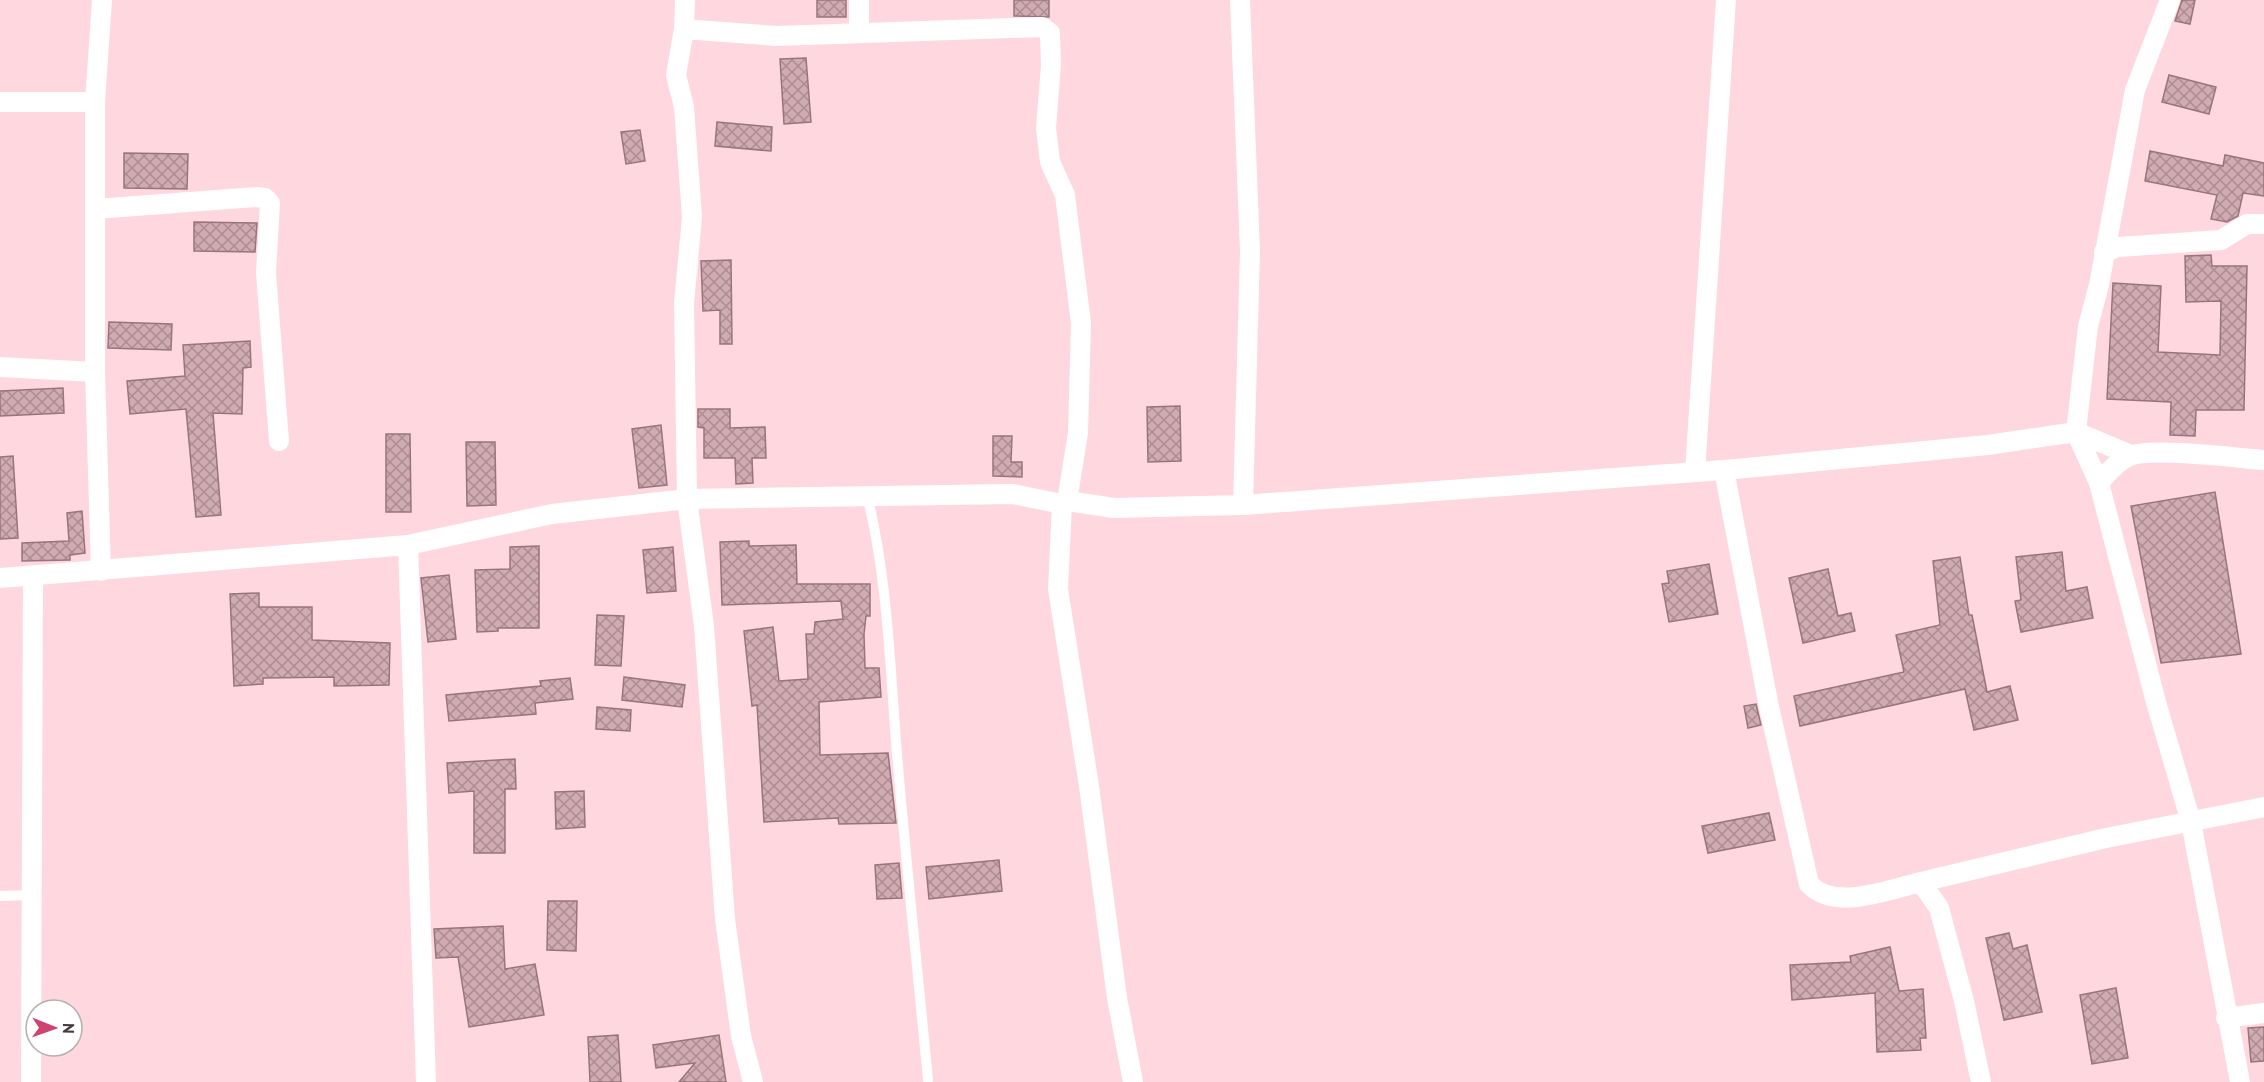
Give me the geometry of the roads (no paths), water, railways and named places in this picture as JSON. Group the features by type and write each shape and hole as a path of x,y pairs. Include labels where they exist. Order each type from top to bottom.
{"street":[{"path":"101,572 95,372 94,102 102,0"},
{"path":"685,0 684,29 676,75 684,107 692,217 684,303 687,499 704,626 725,919 741,1036 753,1082"},
{"path":"859,0 859,33"},
{"path":"1240,0 1250,251 1243,506"},
{"path":"1695,472 1726,0"},
{"path":"2170,0 2134,90 2088,326 2076,432 2099,483 2156,702 2191,822 2226,1018 2240,1082"},
{"path":"684,29 776,36 1041,27 1050,33 1051,65 1046,128 1050,162 1065,195 1081,323 1077,433 1064,502 1058,589 1089,786 1117,998 1133,1082"},
{"path":"0,102 94,102"},
{"path":"95,209 257,197 266,198 270,203 266,273 279,441"},
{"path":"2104,252 2118,247 2221,240 2247,224 2264,224"},
{"path":"0,367 95,372"},
{"path":"0,578 101,572 408,545 552,514 687,499 1013,494 1114,508 1243,506 1724,470 1988,445 2076,432 2130,455 2199,454 2264,460"},
{"path":"2099,483 2111,469 2130,455"},
{"path":"1724,470 1769,707 1809,884 1815,891 1831,896 1852,897 2106,838 2264,807"},
{"path":"408,545 426,1082"},
{"path":"32,1082 33,576"},
{"path":"1921,882 1939,908 1964,1001 1981,1082"},
{"path":"2226,1018 2264,1013"}],"lane":[{"path":"867,495 879,542 891,645 898,765 928,1080"},
{"path":"0,896 32,896"}]}
